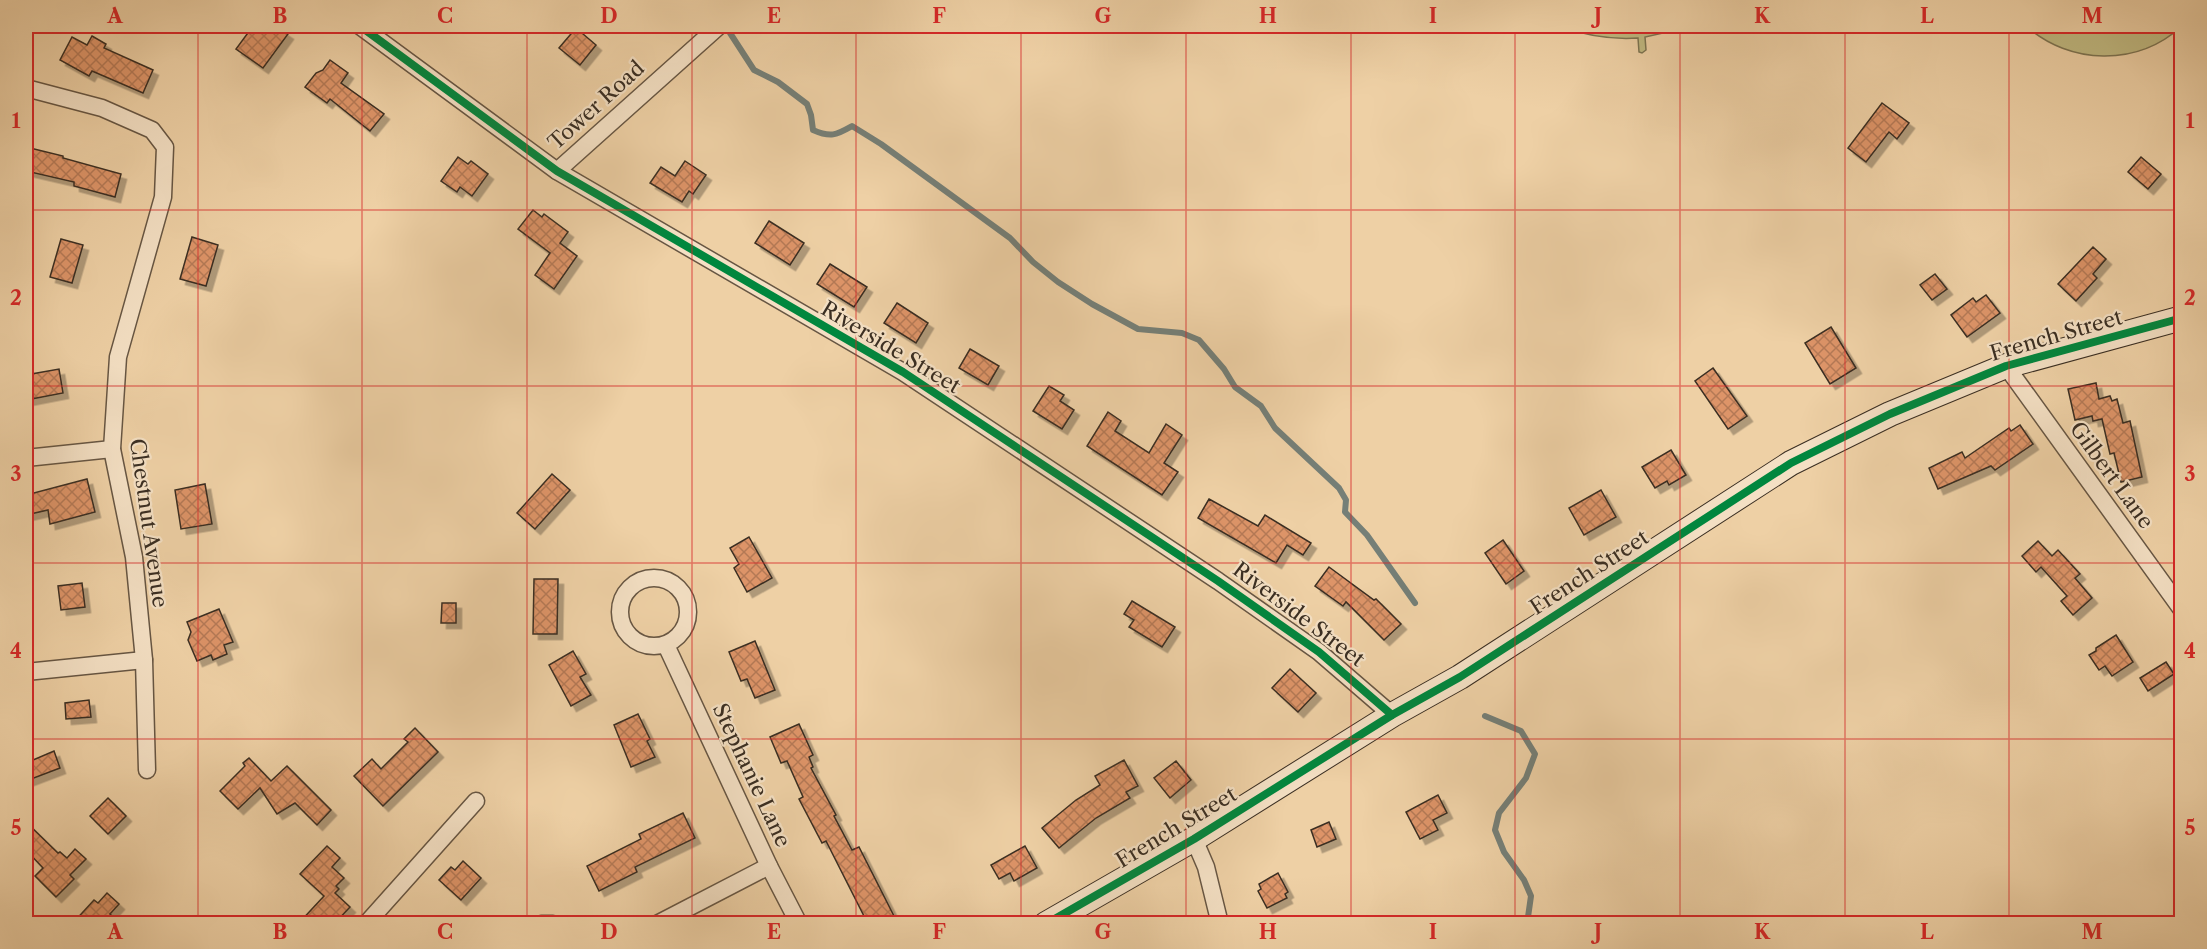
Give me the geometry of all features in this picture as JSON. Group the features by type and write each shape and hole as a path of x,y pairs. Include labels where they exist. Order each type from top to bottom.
{"street":[{"name":"Riverside Street","path":"360,26 557,171 912,379 1246,600 1319,652 1392,715"},
{"name":"Tower Road","path":"557,171 719,26"},
{"name":"Chestnut Avenue","path":"26,88 102,108 152,130 165,147 163,197 118,357 112,449 134,557 144,660 147,770"},
{"name":"French Street","path":"1046,924 1194,839 1392,715 1460,676 1791,463 1890,414 2006,366 2181,318"},
{"name":"Gilbert Lane","path":"2006,366 2181,610"},
{"path":"26,458 112,449"},
{"path":"657,577 668,580 678,587 687,600 689,612 683,631 666,645 646,646 634,641 623,628 620,606 624,595 636,582 645,578 657,577"},
{"name":"Stephanie Lane","path":"666,645 769,866 799,924"},
{"path":"26,672 144,660"},
{"path":"366,924 476,801"},
{"path":"1194,839 1206,867 1220,924"},
{"path":"657,924 769,866"},
{"path":"541,924 553,924"}],"shaded area":[{"path":"1558,26 1633,29 1694,26 1645,37 1646,50 1642,53 1639,52 1638,38 1598,36"},
{"path":"2026,26 2069,26 2082,30 2110,32 2139,26 2182,26 2145,49 2104,56 2083,54 2063,48 2043,39"}],"building":[{"path":"253,26 276,26 288,34 263,68 236,49"},
{"path":"576,28 596,45 580,65 559,48"},
{"path":"92,36 106,44 104,48 153,70 143,93 92,71 89,76 60,60 72,37 87,45"},
{"path":"330,60 348,73 341,83 384,114 370,131 330,99 327,103 305,87"},
{"path":"1882,103 1909,123 1897,139 1889,132 1866,162 1848,148"},
{"path":"26,147 121,174 115,197 74,186 74,182 26,171"},
{"path":"458,157 468,164 471,161 488,174 472,196 460,187 457,192 441,181"},
{"path":"2141,157 2161,174 2148,189 2128,172"},
{"path":"685,161 706,175 693,194 689,191 682,202 650,183 661,167 675,176"},
{"path":"533,210 542,217 544,214 568,232 560,243 577,256 554,289 535,275 550,253 518,229"},
{"path":"769,221 804,243 790,265 755,243"},
{"path":"192,237 218,245 206,286 180,279"},
{"path":"61,239 83,245 72,283 50,277"},
{"path":"2093,247 2106,259 2093,274 2097,278 2076,301 2058,284"},
{"path":"830,264 867,287 854,307 817,284"},
{"path":"1935,274 1947,289 1932,300 1920,285"},
{"path":"1986,295 2000,313 1967,337 1951,315 1973,298 1976,302"},
{"path":"897,303 928,323 916,343 884,323"},
{"path":"1831,327 1856,368 1830,384 1805,343"},
{"path":"970,349 999,366 988,385 959,368"},
{"path":"1713,368 1747,416 1728,429 1695,381"},
{"path":"59,369 63,393 26,400 26,375"},
{"path":"2096,383 2099,399 2110,396 2112,401 2117,399 2123,423 2130,421 2142,477 2121,482 2114,453 2110,454 2102,419 2093,421 2092,416 2075,420 2068,389"},
{"path":"1049,386 1064,395 1060,401 1074,410 1062,429 1033,411"},
{"path":"1108,412 1121,421 1115,431 1149,453 1166,424 1182,435 1164,463 1178,472 1162,495 1087,446"},
{"path":"2020,425 2033,444 1995,470 1991,466 1938,489 1929,468 1962,452 1965,458 2009,428 2011,431"},
{"path":"1671,450 1686,475 1669,485 1667,481 1655,488 1642,467"},
{"path":"552,474 570,490 535,529 517,513"},
{"path":"87,479 95,512 50,524 48,510 26,515 26,495"},
{"path":"205,484 212,524 181,529 175,490"},
{"path":"1601,490 1616,517 1584,535 1569,508"},
{"path":"1209,499 1258,526 1265,515 1311,543 1303,555 1287,545 1276,563 1198,518"},
{"path":"749,537 772,578 747,592 734,568 739,564 730,548"},
{"path":"1503,540 1524,571 1506,584 1485,553"},
{"path":"2038,541 2052,556 2058,550 2080,574 2075,578 2092,598 2073,615 2061,601 2067,596 2041,567 2036,572 2022,556"},
{"path":"1329,567 1374,600 1376,599 1401,624 1384,640 1346,602 1343,606 1315,586"},
{"path":"534,579 558,579 557,634 533,634"},
{"path":"82,583 85,607 61,610 58,586"},
{"path":"1132,601 1175,627 1162,647 1129,627 1134,620 1124,614"},
{"path":"442,603 456,603 456,623 441,623"},
{"path":"219,609 233,642 224,645 227,654 213,660 211,655 197,661 188,640 191,632 187,622"},
{"path":"2116,635 2133,662 2112,676 2105,666 2099,670 2089,655"},
{"path":"755,641 775,690 755,698 747,679 741,681 729,652"},
{"path":"573,651 586,674 580,677 591,695 571,706 549,665"},
{"path":"2166,662 2174,674 2148,691 2140,678"},
{"path":"1290,669 1316,693 1298,712 1272,688"},
{"path":"89,700 91,717 66,719 65,703"},
{"path":"638,714 650,739 647,741 655,757 631,767 614,725"},
{"path":"799,724 813,755 809,757 813,767 811,768 836,815 834,816 852,850 859,847 898,924 868,924 826,841 822,843 799,799 803,797 787,761 781,763 770,737"},
{"path":"415,728 438,752 383,806 354,776 372,759 381,769 408,742 404,739"},
{"path":"54,751 60,768 26,781 26,763"},
{"path":"249,758 271,781 287,766 331,810 317,825 295,803 277,814 260,788 238,809 220,791 245,766 243,763"},
{"path":"1124,760 1138,786 1126,792 1130,798 1096,818 1059,848 1042,828 1076,800 1100,785 1095,776"},
{"path":"1176,761 1191,780 1170,798 1154,778"},
{"path":"1438,795 1447,813 1433,820 1438,830 1420,839 1406,812"},
{"path":"108,798 126,816 108,834 90,816"},
{"path":"683,813 695,838 635,867 637,872 599,891 587,866 641,839 639,834"},
{"path":"26,822 58,853 60,852 67,858 75,849 86,859 70,875 74,879 56,897 35,876 43,868 26,850"},
{"path":"1329,822 1336,839 1317,847 1311,830"},
{"path":"327,846 340,858 332,867 344,878 336,886 339,889 335,893 350,907 334,924 298,924 324,896 300,874"},
{"path":"1025,846 1037,868 1014,881 1010,873 999,879 991,865"},
{"path":"463,861 481,878 461,900 439,880 451,867 455,870"},
{"path":"1278,873 1288,892 1285,894 1287,898 1267,908 1258,891 1261,889 1259,884"},
{"path":"107,893 119,904 110,914 120,924 72,924 94,900 98,903"}],"waterway":[{"path":"730,33 754,70 778,82 807,104 813,130 833,134 852,126 881,144 1010,238 1033,262 1092,304 1138,329 1182,333 1199,340 1224,369 1235,387 1261,406 1275,428 1339,488 1346,500 1345,512 1367,535 1415,603"},
{"path":"1485,716 1521,731 1535,754 1526,778 1499,813 1495,830 1504,852 1524,880 1531,896 1527,924"}],"cycle path":[{"path":"360,26 557,171 903,372 1218,581 1319,652 1392,715"},
{"path":"1046,924 1194,839 1392,715 1460,677 1791,463 1890,414 2006,366 2182,318"}]}
